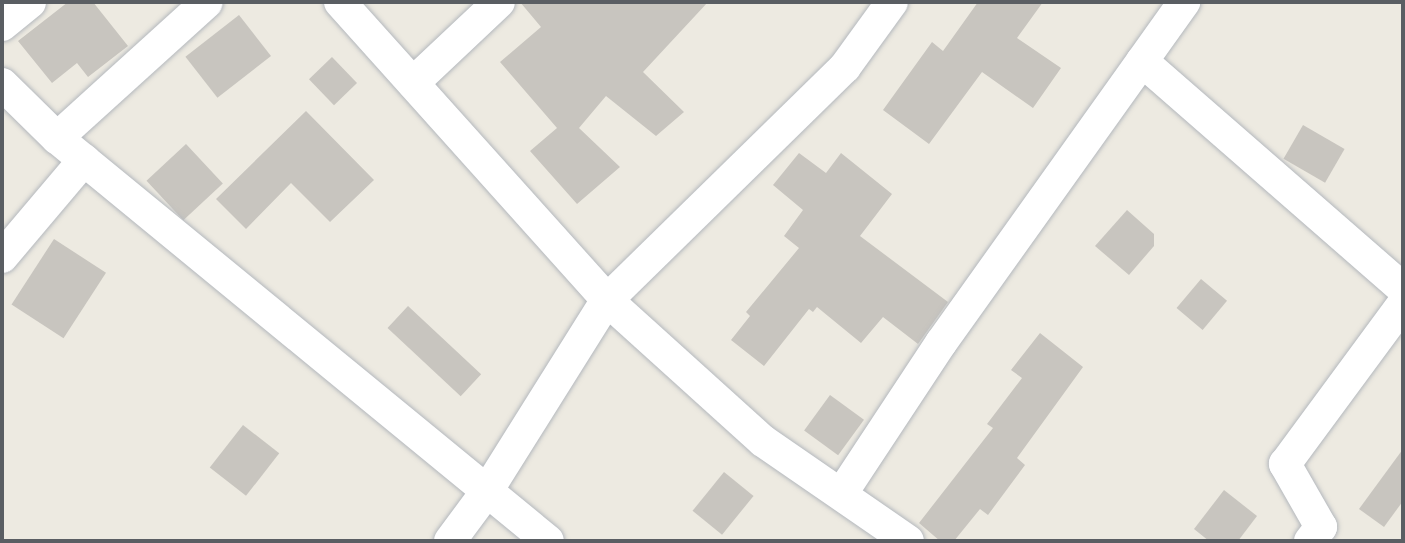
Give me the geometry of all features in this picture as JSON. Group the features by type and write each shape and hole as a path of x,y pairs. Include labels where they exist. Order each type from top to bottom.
{"street":[{"path":"2,25 30,2"},
{"path":"57,138 207,2"},
{"path":"340,2 607,300 763,441 908,541"},
{"path":"413,83 499,2"},
{"path":"450,541 487,491 607,300 845,67 892,2"},
{"path":"842,493 941,343 1184,2"},
{"path":"1142,61 1403,289"},
{"path":"2,84 57,138 548,541"},
{"path":"2,257 84,160"},
{"path":"1310,541 1321,527 1285,464 1403,304"}],"building":[{"path":"68,2 93,2 128,46 88,77 77,63 52,83 18,41"},
{"path":"520,2 708,2 643,72 684,112 656,136 606,96 579,128 620,167 577,204 530,151 557,128 500,62 541,27"},
{"path":"978,2 1043,2 1017,38 1061,68 1033,108 982,72 929,144 883,110 932,42 943,51"},
{"path":"239,15 271,56 217,98 185,57"},
{"path":"332,57 357,83 334,105 309,79"},
{"path":"306,111 374,180 330,222 291,183 246,229 216,199"},
{"path":"1303,125 1345,149 1325,183 1284,159"},
{"path":"186,144 223,183 183,220 147,181"},
{"path":"799,153 826,173 841,153 892,194 860,236 948,302 918,344 883,317 861,343 817,307 813,312 809,309 764,366 731,340 750,316 746,312 799,248 784,236 803,210 773,185"},
{"path":"1127,210 1154,234 1154,246 1129,275 1095,246"},
{"path":"54,239 106,273 64,338 12,304"},
{"path":"1201,279 1227,301 1203,330 1177,308"},
{"path":"408,306 481,374 461,396 388,328"},
{"path":"1040,333 1083,367 1017,458 1025,465 988,515 980,509 954,541 940,541 919,523 993,428 987,424 1022,378 1011,370"},
{"path":"830,395 864,420 838,455 804,431"},
{"path":"243,425 279,453 246,496 210,468"},
{"path":"1403,449 1403,501 1384,527 1359,509"},
{"path":"724,472 754,496 722,535 693,511"},
{"path":"1224,490 1257,516 1238,541 1209,541 1194,529"}]}
